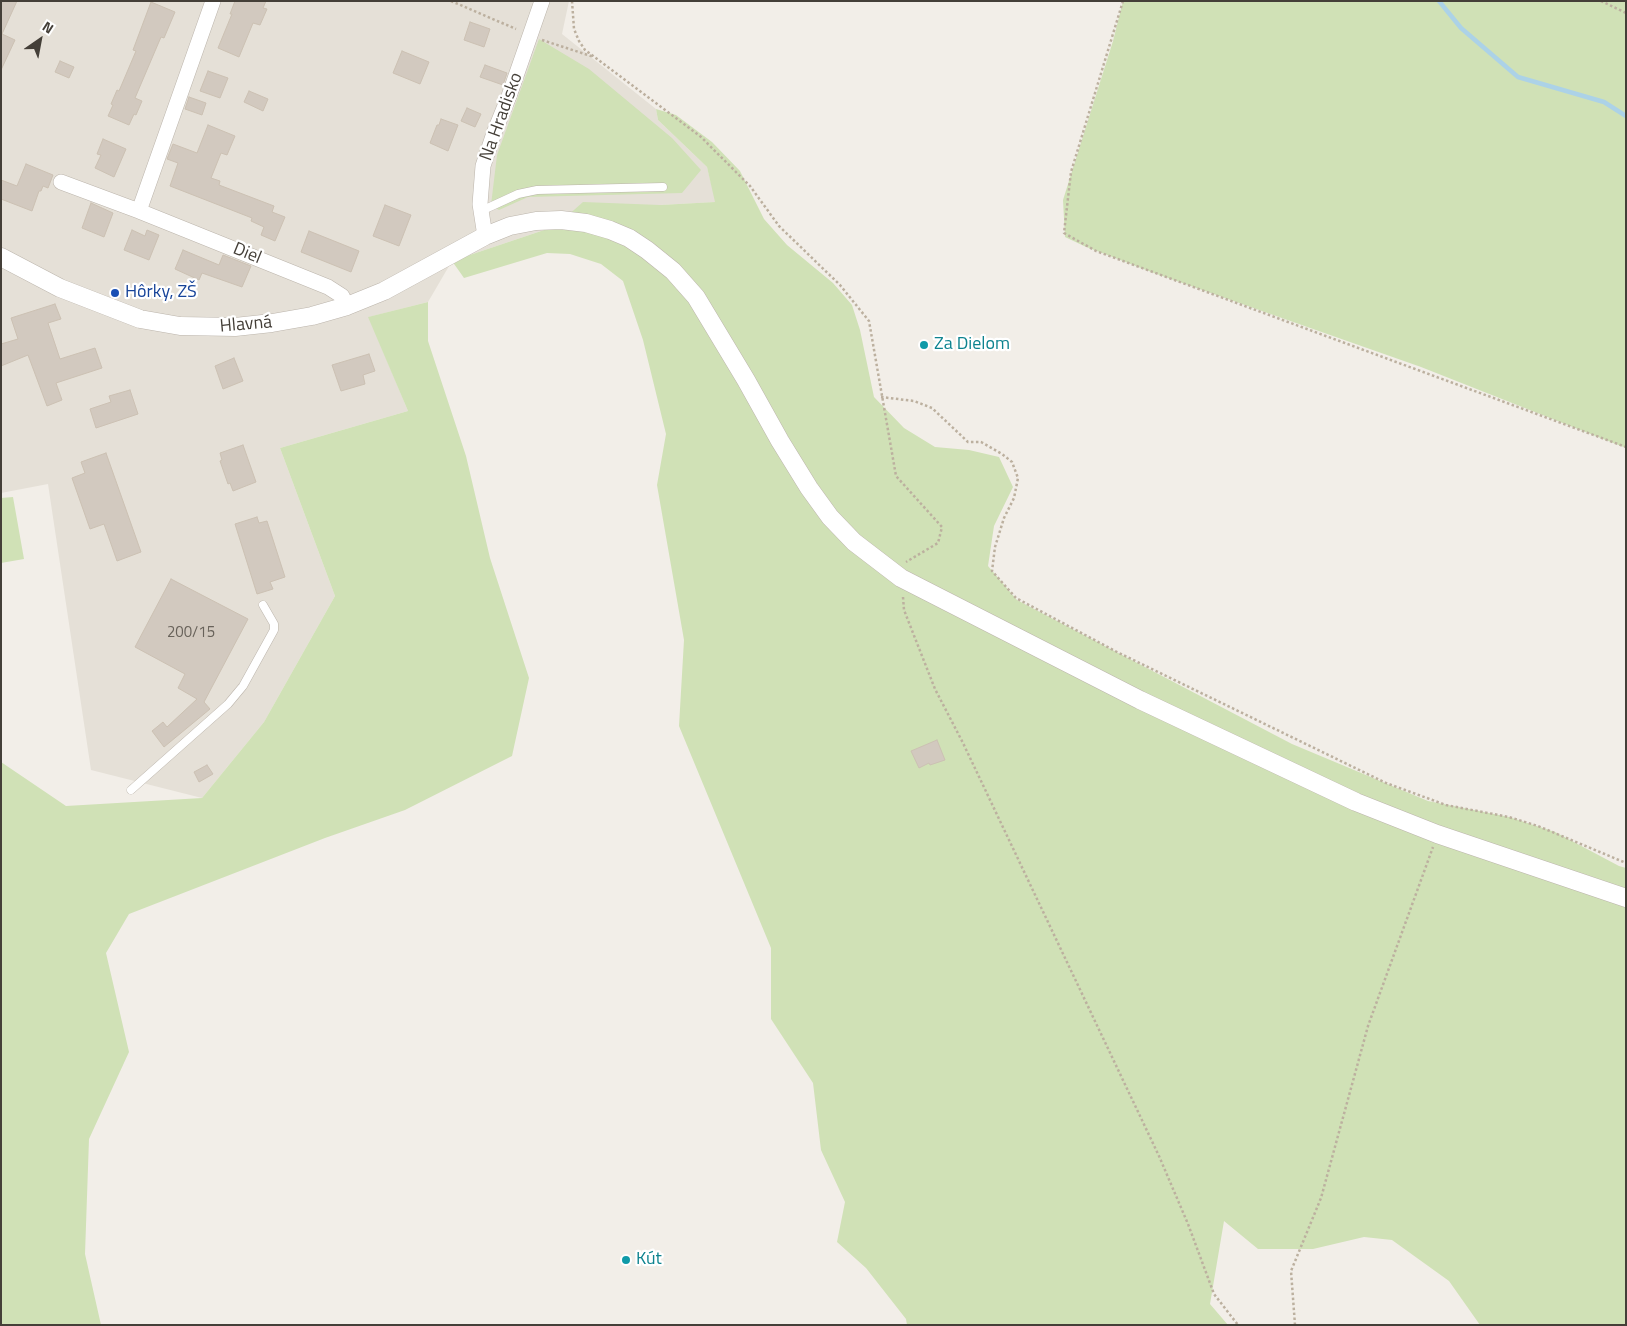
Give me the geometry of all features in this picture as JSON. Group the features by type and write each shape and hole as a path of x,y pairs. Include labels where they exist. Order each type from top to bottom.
{"street":[{"path":"139,211 213,1"},
{"name":"Na Hradisko","path":"486,236 480,204 484,166 494,133 542,1"},
{"name":"Diel","path":"61,182 139,211 328,287 342,296 347,306"},
{"name":"Hlavná","path":"1,257 60,288 140,319 161,324 206,328 272,324 312,316 347,306 384,291 486,236 510,226 536,221 561,220 586,223 610,230 629,238 673,271 696,296 780,441 809,488 830,517 854,542 901,578 1140,700 1356,802 1438,834 1626,898"}],"lane":[{"path":"482,211 518,194 537,190 664,187"},
{"path":"130,790 228,704 243,686 274,630 274,624 263,605"}],"path":[{"path":"451,1 531,35 596,58"},
{"path":"1124,1 1071,172 1064,233 1096,251 1626,446"},
{"path":"1601,1 1626,13"},
{"path":"571,2 574,29 579,41 586,50 701,137 750,186 779,226 840,284 869,321 896,476 942,527 938,544 906,561 901,578"},
{"path":"881,397 914,401 932,408 968,442 980,442 1012,462 1018,478 1014,498 1004,518 995,547 992,571 1016,598 1117,652 1386,783 1446,804 1509,817 1538,826 1626,863"},
{"path":"904,610 935,689 963,743 1159,1156 1188,1224 1214,1294 1238,1325"},
{"path":"1295,1325 1291,1271 1321,1198 1368,1026 1438,834"}],"shaded area":[{"path":"1,1 569,1 562,34 656,109 658,120 707,167 716,202 660,205 556,226 452,261 428,302 369,317 408,411 280,448 335,596 264,722 202,798 91,770 48,484 1,493"}],"green space":[{"path":"1123,1 1626,1 1626,448 1421,367 1154,273 1065,237 1063,200 1113,41"},
{"path":"539,39 589,69 672,138 701,170 682,193 528,197 499,210 491,205 497,155"},
{"path":"656,109 676,115 712,142 740,171 764,219 787,245 833,283 852,305 860,330 874,397 904,428 935,447 969,450 999,457 1013,487 994,526 988,566 1017,600 1292,744 1428,801 1509,817 1555,832 1626,868 1626,1325 1480,1325 1449,1281 1392,1240 1364,1237 1313,1249 1258,1249 1224,1221 1210,1304 1228,1325 907,1325 906,1319 866,1268 837,1242 845,1202 821,1150 813,1083 771,1019 771,948 679,726 684,640 657,485 666,434 643,340 623,281 601,264 570,254 547,253 464,278 452,261 556,226 583,202 660,205 715,202 707,167 658,120"},
{"path":"428,302 428,341 466,456 490,558 529,678 512,756 405,810 325,838 129,914 106,953 129,1052 89,1139 85,1254 101,1325 1,1325 1,762 66,806 202,798 264,722 335,596 280,448 408,411 368,317"},
{"path":"13,497 24,559 1,563 1,498"}],"building":[{"path":"1,1 17,1 2,34 15,40 1,70"},
{"path":"235,1 266,1 263,8 267,9 260,25 253,23 239,57 218,48 232,14 230,14"},
{"path":"151,2 175,12 164,38 161,37 135,98 142,101 129,125 108,116 117,90 119,91 136,51 133,50"},
{"path":"470,22 490,29 484,47 464,40"},
{"path":"402,51 429,62 420,84 393,73"},
{"path":"60,61 74,67 69,78 55,72"},
{"path":"485,65 507,73 503,85 480,77"},
{"path":"208,71 228,78 220,98 200,91"},
{"path":"249,91 268,99 263,111 244,102"},
{"path":"189,97 206,103 202,115 185,109"},
{"path":"467,108 481,114 475,127 461,121"},
{"path":"441,119 458,125 448,151 430,143"},
{"path":"208,125 235,136 227,155 221,153 211,178 220,181 219,185 274,206 272,212 285,217 275,241 261,235 264,227 251,221 252,218 170,186 178,163 167,159 173,144 197,153"},
{"path":"103,139 126,149 114,177 95,168 101,155 97,154"},
{"path":"26,164 53,175 48,188 43,186 41,191 39,191 32,211 1,199 1,180 17,186"},
{"path":"91,203 113,213 104,237 82,228"},
{"path":"385,205 411,215 399,246 373,236"},
{"path":"132,230 145,236 147,230 159,235 149,260 124,250"},
{"path":"309,231 359,251 351,272 301,252"},
{"path":"183,250 219,265 223,255 251,266 242,287 202,273 199,280 175,269"},
{"path":"55,304 61,319 48,323 60,359 95,348 102,368 56,383 62,400 47,406 28,355 1,366 1,344 18,339 11,318"},
{"path":"369,354 375,371 363,375 365,384 341,391 332,365"},
{"path":"234,358 243,381 223,389 215,366"},
{"path":"130,390 138,414 96,428 90,409 111,402 109,396"},
{"path":"243,445 256,482 233,491 230,483 228,484 220,461 222,460 220,453"},
{"path":"106,453 141,552 117,561 104,524 90,529 72,478 85,473 81,462"},
{"path":"257,517 259,523 267,521 285,577 270,582 273,589 257,594 235,524"},
{"path":"171,579 248,619 204,702 210,709 164,747 152,731 163,722 167,727 197,699 178,688 185,674 135,647"},
{"path":"937,740 945,760 930,765 929,763 919,768 911,751"},
{"path":"207,765 213,774 199,782 194,772"}],"waterway":[{"path":"1439,1 1461,28 1518,77 1604,102 1626,116"}],"place":[{"name":"Hôrky, ZŠ","path":"115,293"},
{"name":"Za Dielom","path":"924,345"},
{"name":"Kút","path":"626,1260"}]}
